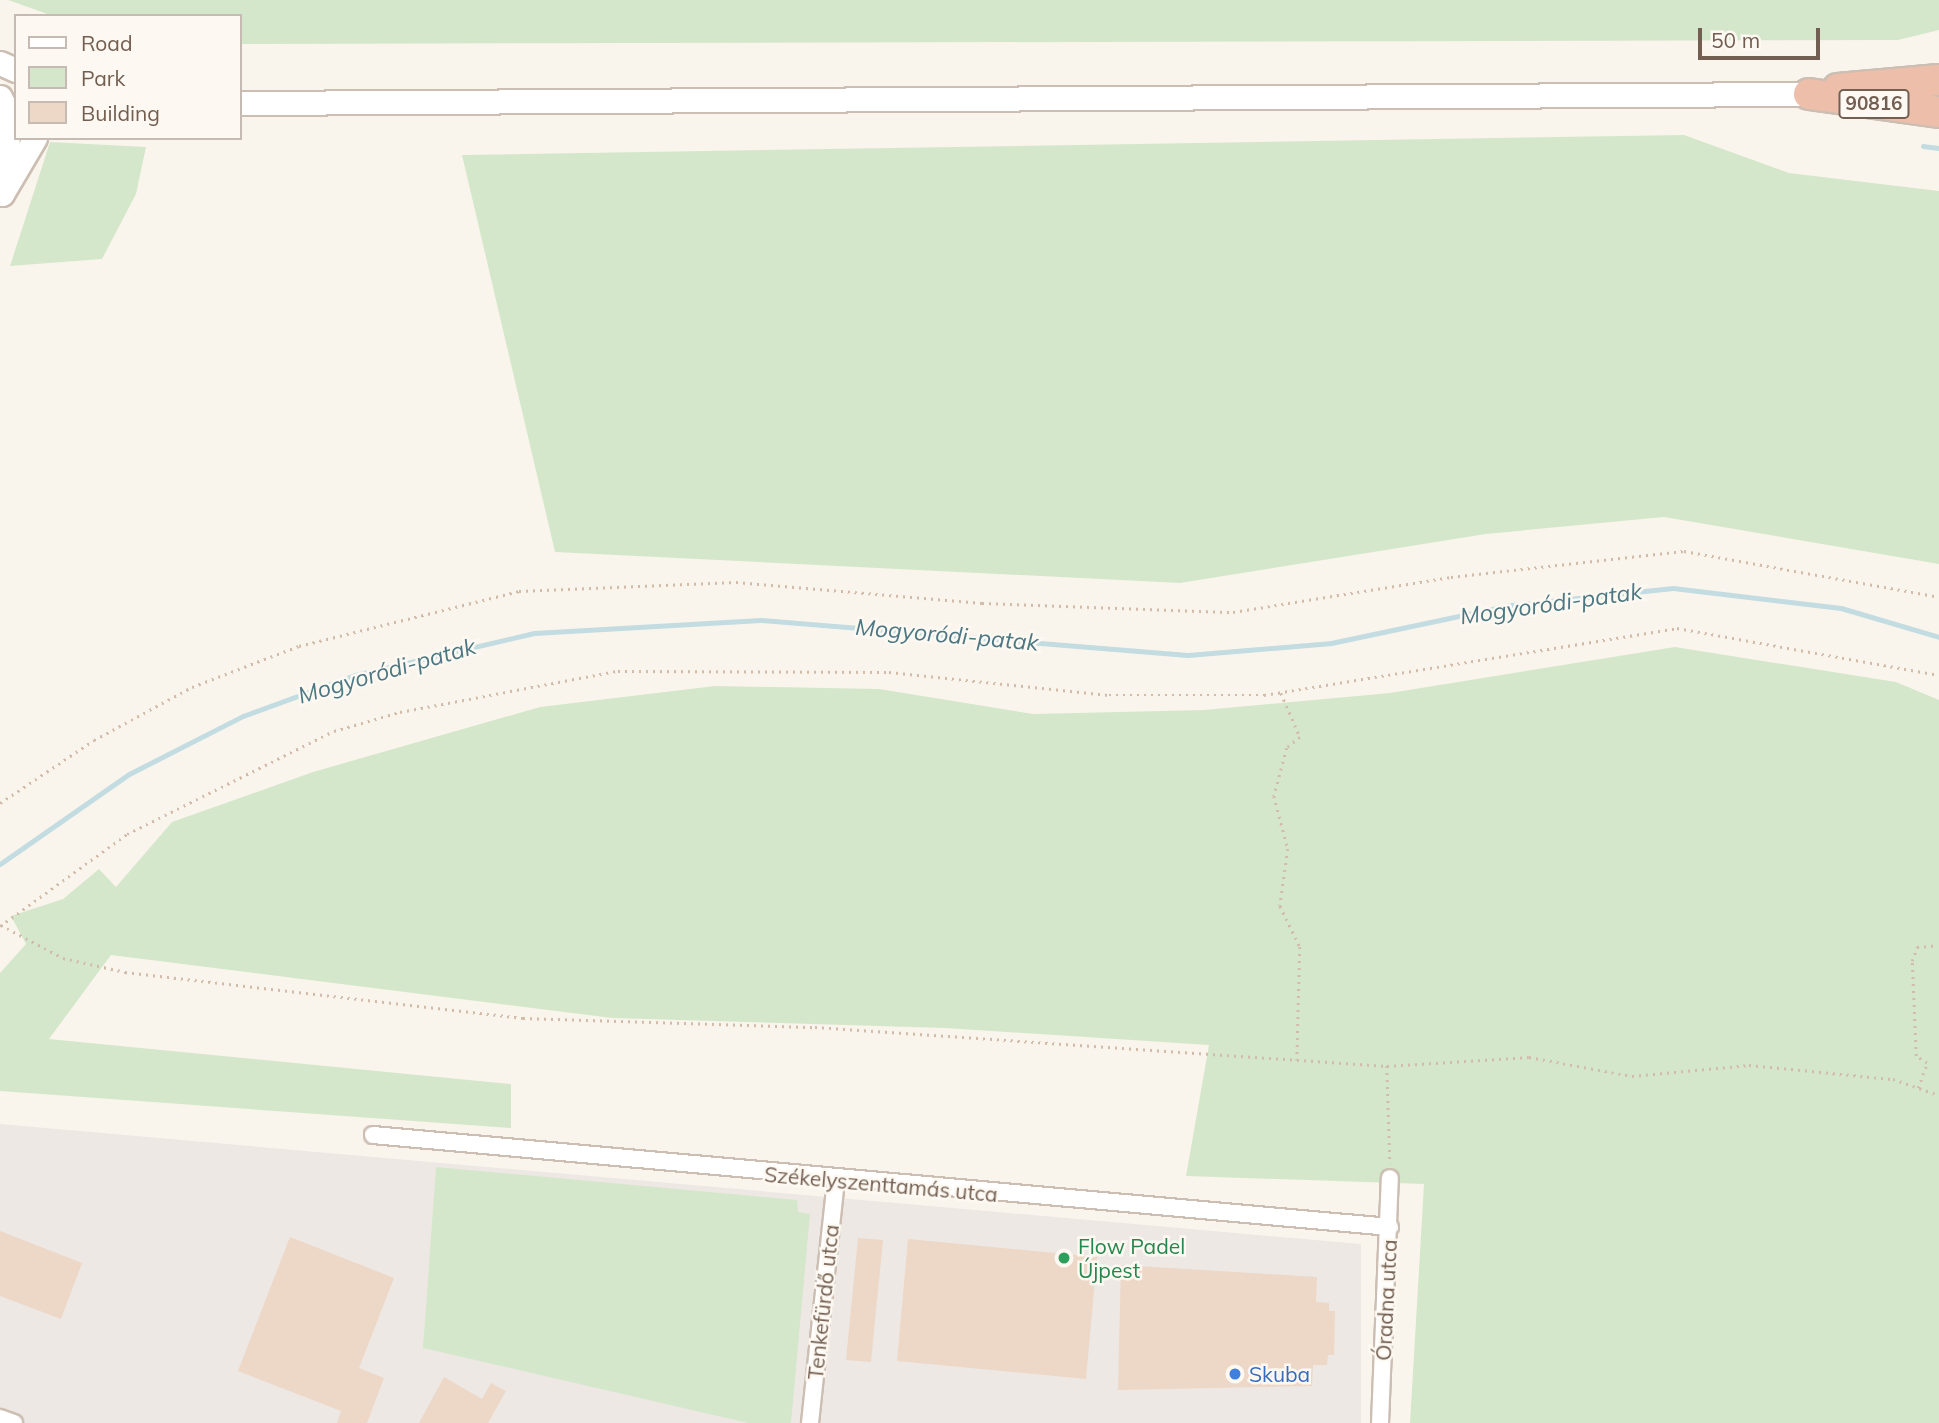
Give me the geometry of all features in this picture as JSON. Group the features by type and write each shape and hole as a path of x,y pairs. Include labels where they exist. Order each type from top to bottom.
{"highway":[{"path":"1809,94 1939,80"},
{"path":"1809,94 1939,94"},
{"name":"90816","path":"1809,94 1939,112"}],"main road":[{"path":"242,103 1809,94"},
{"path":"0,97 10,117 1,197"},
{"path":"1,197 21,140"},
{"path":"1,197 35,140"}],"street":[{"name":"Székelyszenttamás utca","path":"373,1135 836,1180 1390,1227"},
{"name":"Óradna utca","path":"1380,1423 1390,1178"},
{"name":"Tenkefürdő utca","path":"810,1423 836,1180"},
{"path":"0,1418 14,1423"}],"path":[{"path":"0,803 94,740 192,687 299,646 519,592 736,582 982,603 1233,612 1451,577 1684,551 1939,597"},
{"path":"1939,675 1678,628 1281,693 1110,695 889,672 618,671 400,712 334,731 127,834 1,926 63,958 125,972 523,1018 815,1027 1387,1066 1530,1057 1632,1076 1749,1065 1894,1079 1939,1095"},
{"path":"1281,693 1300,737 1287,748 1275,796 1288,849 1280,906 1300,947 1297,1060"},
{"path":"1918,1088 1927,1063 1916,1056 1912,961 1917,947 1938,945"},
{"path":"1387,1066 1390,1178"}],"shaded area":[{"path":"0,1124 1361,1244 1361,1423 0,1423"}],"green space":[{"path":"8,0 1939,0 1939,30 1898,40 242,44 242,14 47,14"},
{"path":"1684,135 1789,173 1939,191 1939,564 1664,517 1486,534 1180,583 555,552 462,155"},
{"path":"50,142 146,147 136,194 102,259 10,266"},
{"path":"1675,647 1896,682 1939,700 1939,1423 1410,1423 1424,1184 1186,1176 1209,1045 945,1028 612,1018 111,955 49,1039 511,1084 511,1128 0,1091 0,973 26,944 11,916 63,899 99,869 116,887 172,822 313,772 540,707 715,686 879,689 1033,714 1204,710 1390,693"},
{"path":"436,1167 797,1200 798,1212 810,1214 791,1423 748,1423 423,1348"}],"building":[{"path":"0,1231 82,1263 61,1319 0,1296"},
{"path":"290,1237 394,1278 359,1368 384,1378 367,1423 337,1423 341,1411 238,1371"},
{"path":"858,1238 883,1240 871,1362 846,1360"},
{"path":"908,1239 1097,1257 1086,1379 897,1361"},
{"path":"1121,1265 1317,1277 1316,1302 1329,1303 1329,1311 1335,1311 1334,1355 1328,1355 1327,1365 1313,1365 1312,1386 1118,1390"},
{"path":"444,1377 482,1399 491,1383 506,1391 488,1423 419,1423"}],"waterway":[{"path":"1923,146 1939,148"},
{"name":"Mogyoródi-patak","path":"0,864 129,774 243,716 355,675 534,633 761,620 1188,655 1331,643 1511,605 1673,588 1841,608 1939,637"}],"place":[{"name":"Flow Padel Újpest","path":"1064,1258"},
{"name":"Skuba","path":"1235,1374"}]}
